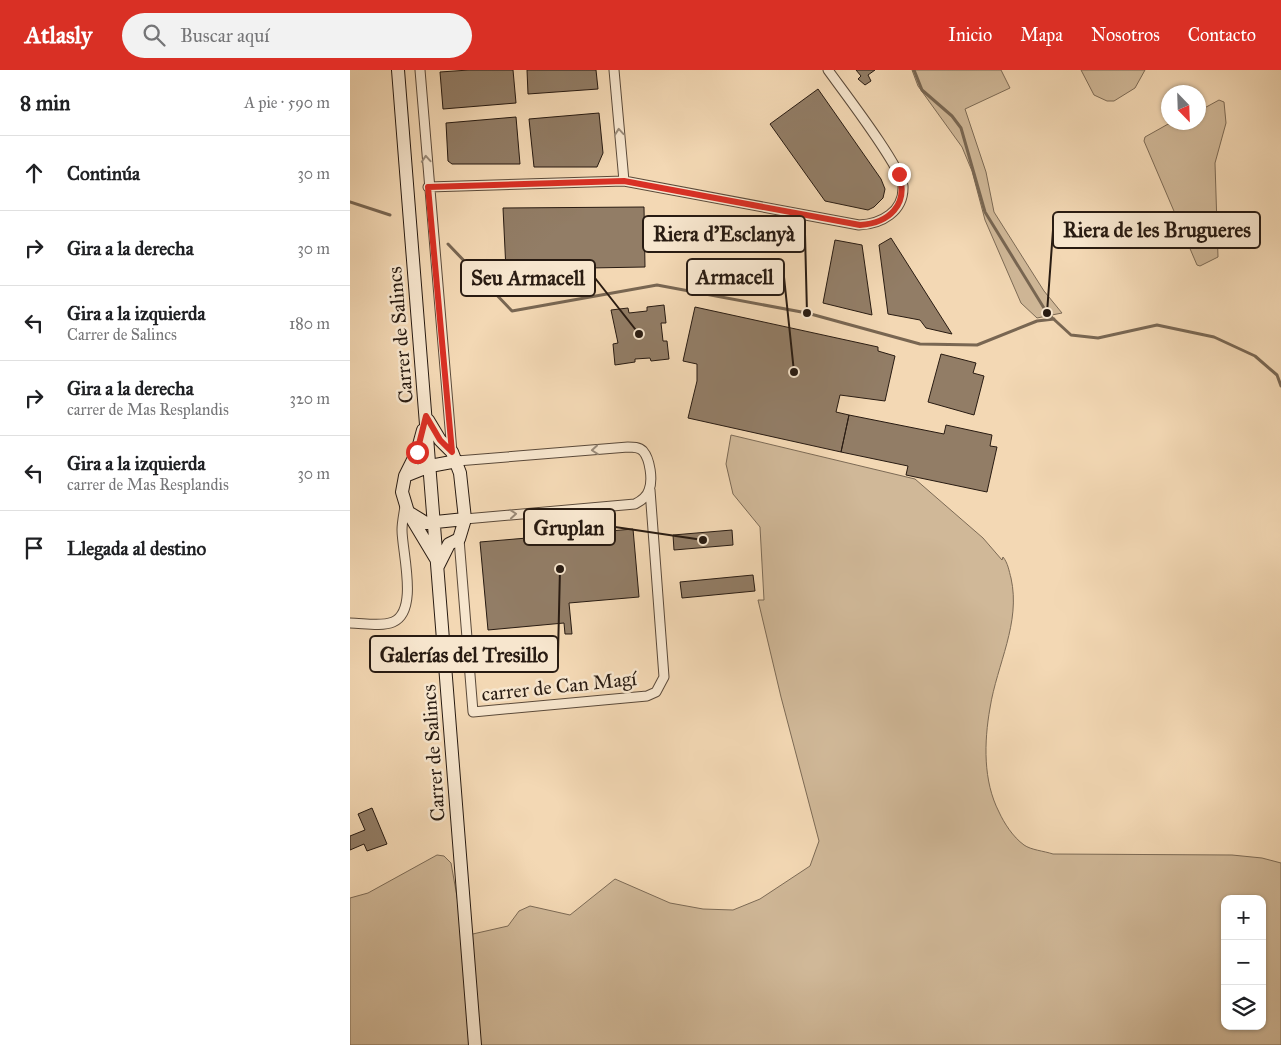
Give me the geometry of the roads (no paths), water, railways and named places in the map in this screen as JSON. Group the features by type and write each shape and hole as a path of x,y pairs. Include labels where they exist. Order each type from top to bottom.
{"main road":[{"name":"Carrer de Salincs","path":"398,70 475,1045"},
{"path":"426,416 440,440 454,457 464,519 459,539 449,544 437,563 407,508 402,492 405,476 417,452 426,416"},
{"path":"405,476 454,457"},
{"path":"407,508 426,523 464,519"}],"street":[{"name":"Carrer de Salincs","path":"420,70 428,187 454,457"},
{"path":"614,70 624,181"},
{"path":"428,187 624,181 860,225 877,223 884,220 898,205 902,196 903,185 899,174 828,70"},
{"name":"carrer de Can Magí","path":"454,457 637,448 642,451 647,460 664,660 664,678 656,692 647,696 473,712 459,539"},
{"path":"464,519 630,504 644,499 650,490"},
{"path":"630,504 645,511 651,522"},
{"path":"350,623 387,624 395,621 406,607 407,583 402,529 407,508"}],"waterway":[{"path":"914,70 922,90 952,116 961,128 985,212 1047,313 1071,335 1098,338 1157,325 1214,337 1255,356 1277,375 1281,386"},
{"path":"350,202 390,215"},
{"path":"448,244 512,311 657,285 807,313 920,344 977,345 1037,321 1054,319"}],"place":[{"name":"Riera d'Esclanyà","path":"807,313"},
{"name":"Riera de les Brugueres","path":"1047,313"},
{"name":"Seu Armacell","path":"639,334"},
{"name":"Armacell","path":"794,372"},
{"name":"Gruplan","path":"703,540"},
{"name":"Galerías del Tresillo","path":"560,569"}]}
